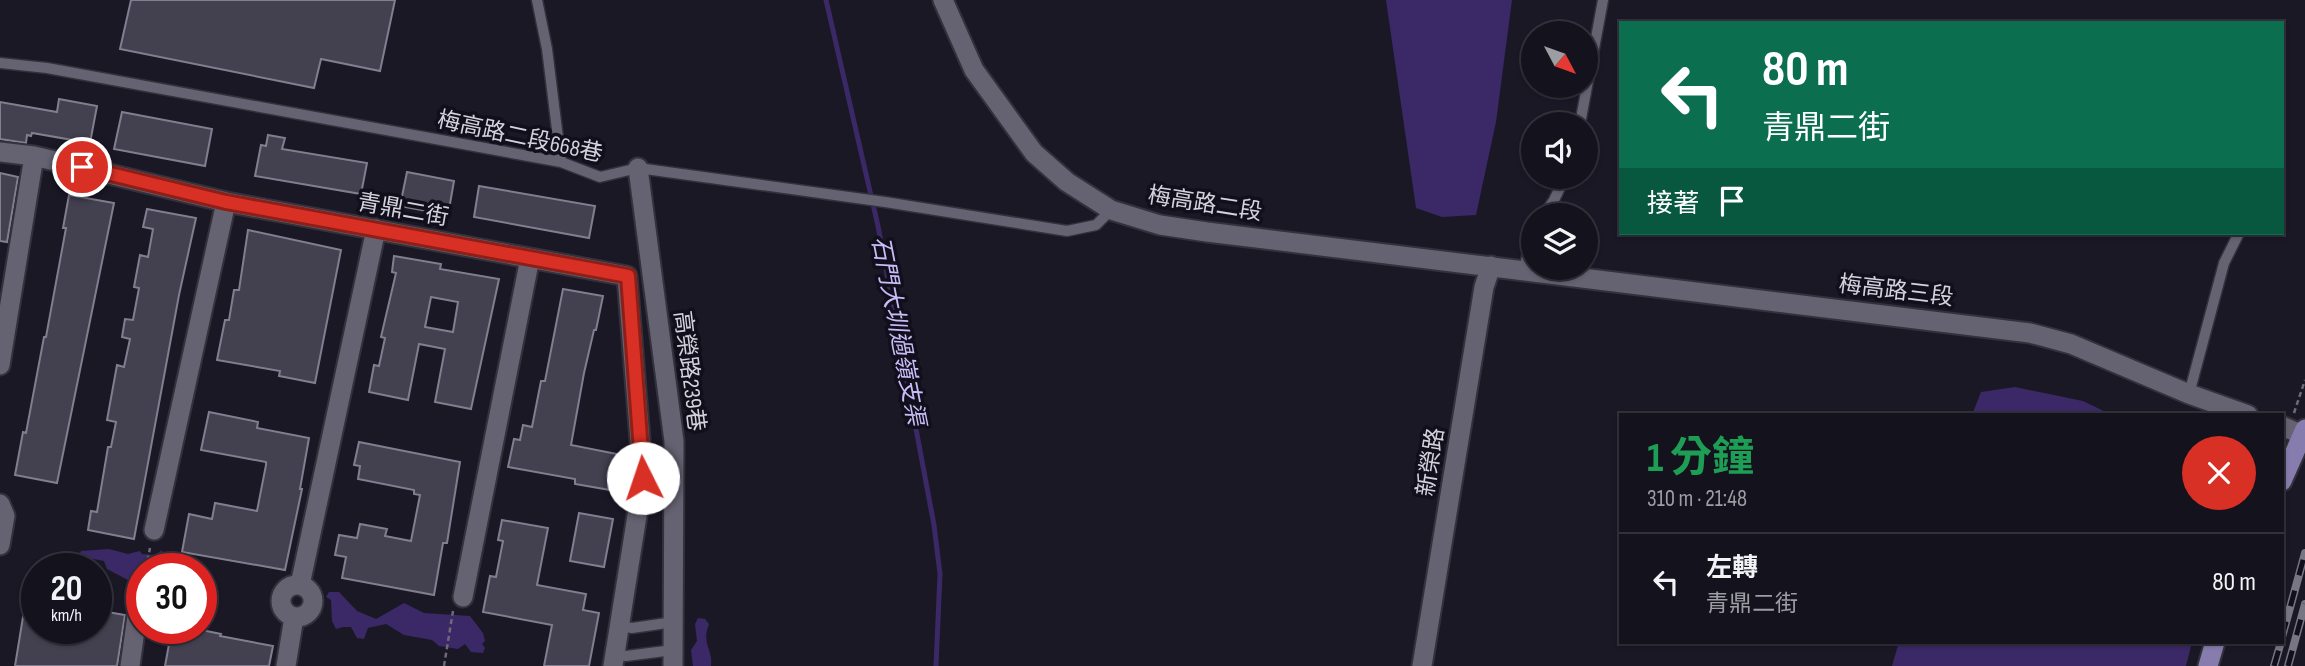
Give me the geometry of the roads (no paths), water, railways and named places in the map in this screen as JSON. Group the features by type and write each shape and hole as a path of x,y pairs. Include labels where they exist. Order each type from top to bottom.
{"main road":[{"path":"2284,474 2297,431"},
{"path":"2208,666 2214,644"}],"street":[{"name":"梅高路二段","path":"943,0 974,70 1034,153 1067,183 1111,210 1160,225 1207,232 1521,270"},
{"name":"青鼎二街","path":"0,152 34,156 226,202 628,276 643,478 620,626"},
{"path":"0,365 34,156"},
{"name":"高榮路239巷","path":"638,168 674,440 673,658"},
{"path":"154,530 226,202"},
{"path":"286,666 294,617 284,612 281,601 289,587 300,585 376,229"},
{"path":"458,603 530,258"},
{"name":"新榮路","path":"1422,666 1484,287 1490,266"},
{"name":"梅高路三段","path":"1598,279 2030,333 2071,344 2189,394 2242,413"},
{"path":"0,545 2,510"},
{"path":"614,660 620,626"},
{"path":"130,666 133,644"}],"lane":[{"path":"537,0 547,50 561,162"},
{"path":"1582,112 1604,0"},
{"name":"梅高路二段668巷","path":"0,63 47,68 561,162 600,177 638,168 886,202 1067,232 1096,225 1111,210"},
{"path":"2189,394 2224,263 2238,235"},
{"path":"620,626 632,628 674,622"},
{"path":"614,660 626,656 673,658"}],"waterway":[{"name":"石門大圳過嶺支渠","path":"826,0 878,226 934,525 940,574 936,666"}],"railway":[{"path":"2284,630 2305,553"},
{"path":"2288,666 2305,604"},
{"path":"2274,666 2280,644"}]}
